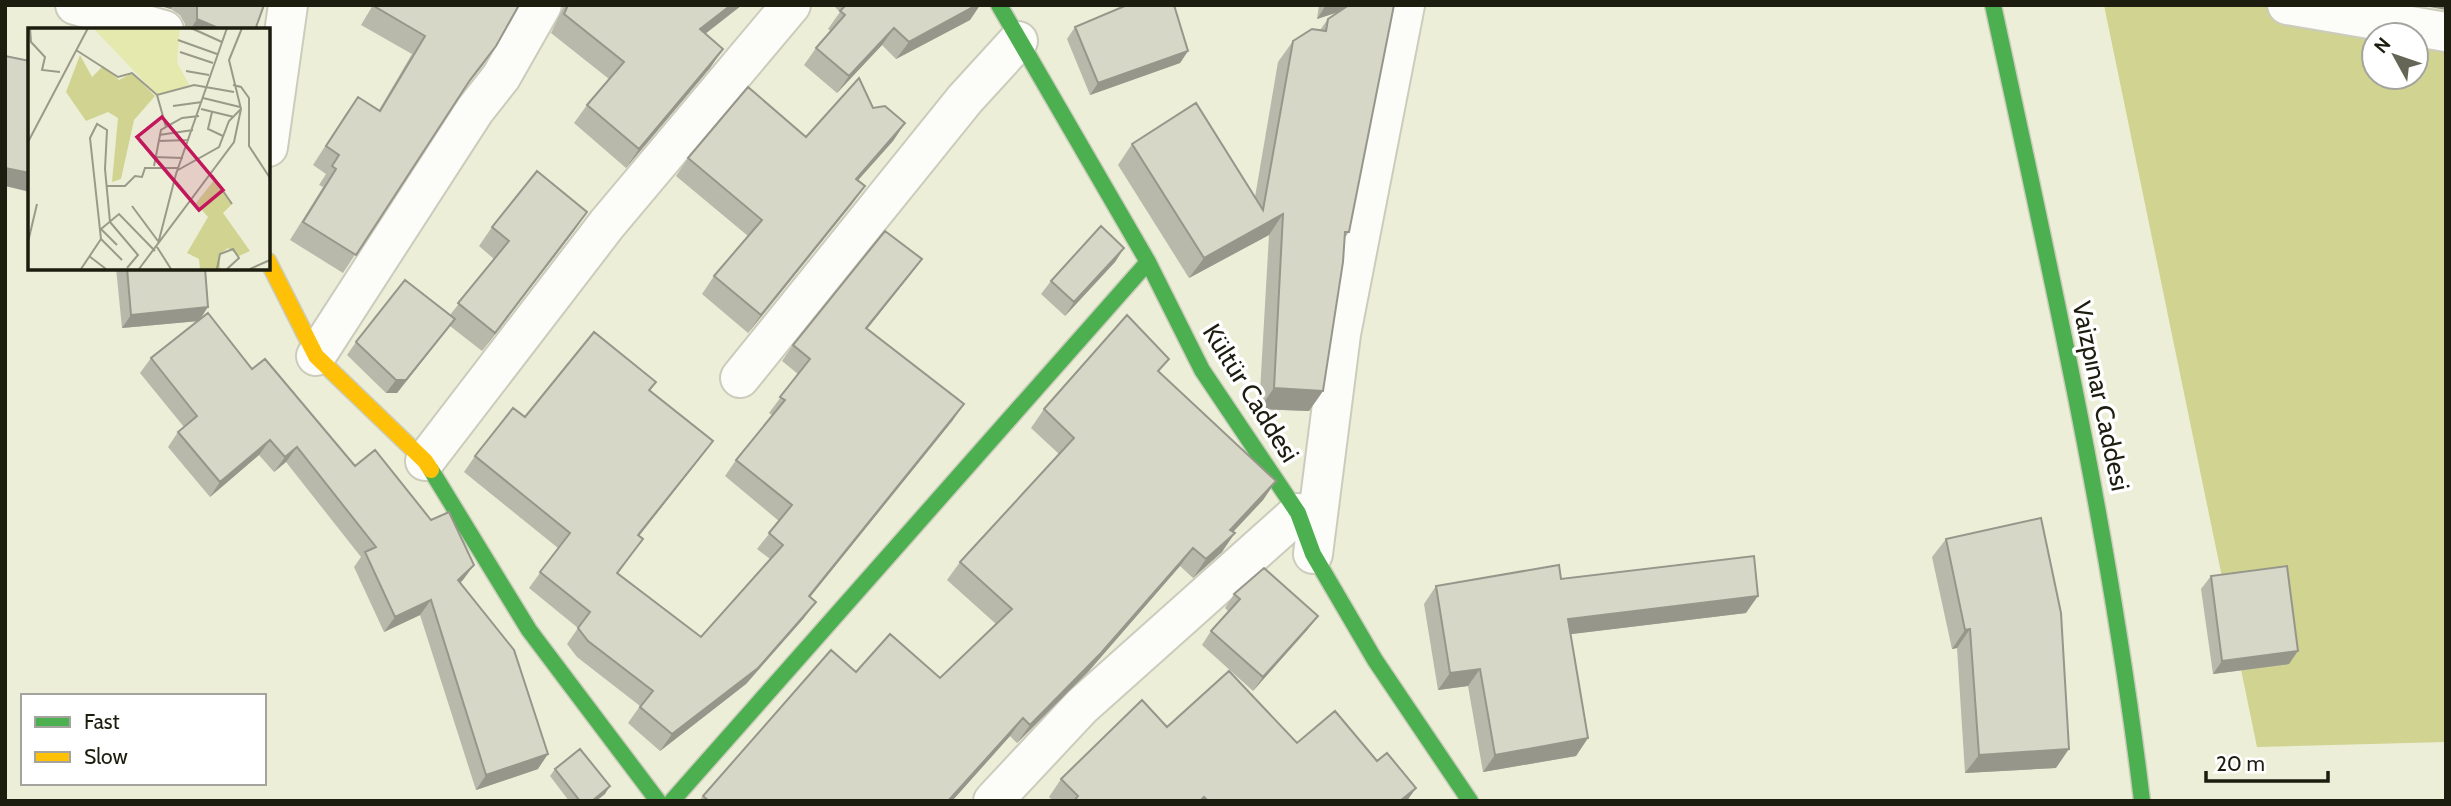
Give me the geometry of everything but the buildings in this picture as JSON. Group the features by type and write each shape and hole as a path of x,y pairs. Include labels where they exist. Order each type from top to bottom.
{"street":[{"path":"75,5 157,28"},
{"path":"270,118 273,74 288,5"},
{"path":"316,356 474,110 501,77 542,5"},
{"path":"425,461 607,224 791,5"},
{"name":"Kültür Caddesi","path":"999,5 1148,262 1202,370 1298,513 1313,554 1374,660 1470,801"},
{"path":"1313,554 1341,334 1405,5"},
{"name":"Vaizpınar Caddesi","path":"1993,5 2098,494 2123,642 2142,801"},
{"path":"2287,5 2446,32"},
{"path":"740,378 965,99 1018,41"},
{"path":"672,801 1148,262"},
{"path":"270,265 316,356 425,461 528,630 658,801"},
{"path":"993,801 1082,706 1298,513"}],"green space":[{"path":"2104,5 2323,5 2446,17 2446,742 2257,747"}],"traffic: fast":[{"path":"999,5 1148,262 1202,370 1298,513 1313,554 1375,660 1470,801"},
{"path":"1993,5 2057,302 2096,501 2129,700 2142,801"},
{"path":"672,801 1148,262"},
{"path":"431,470 529,630 658,801"}],"traffic: slow":[{"path":"270,265 316,356 425,461 431,470"}]}
